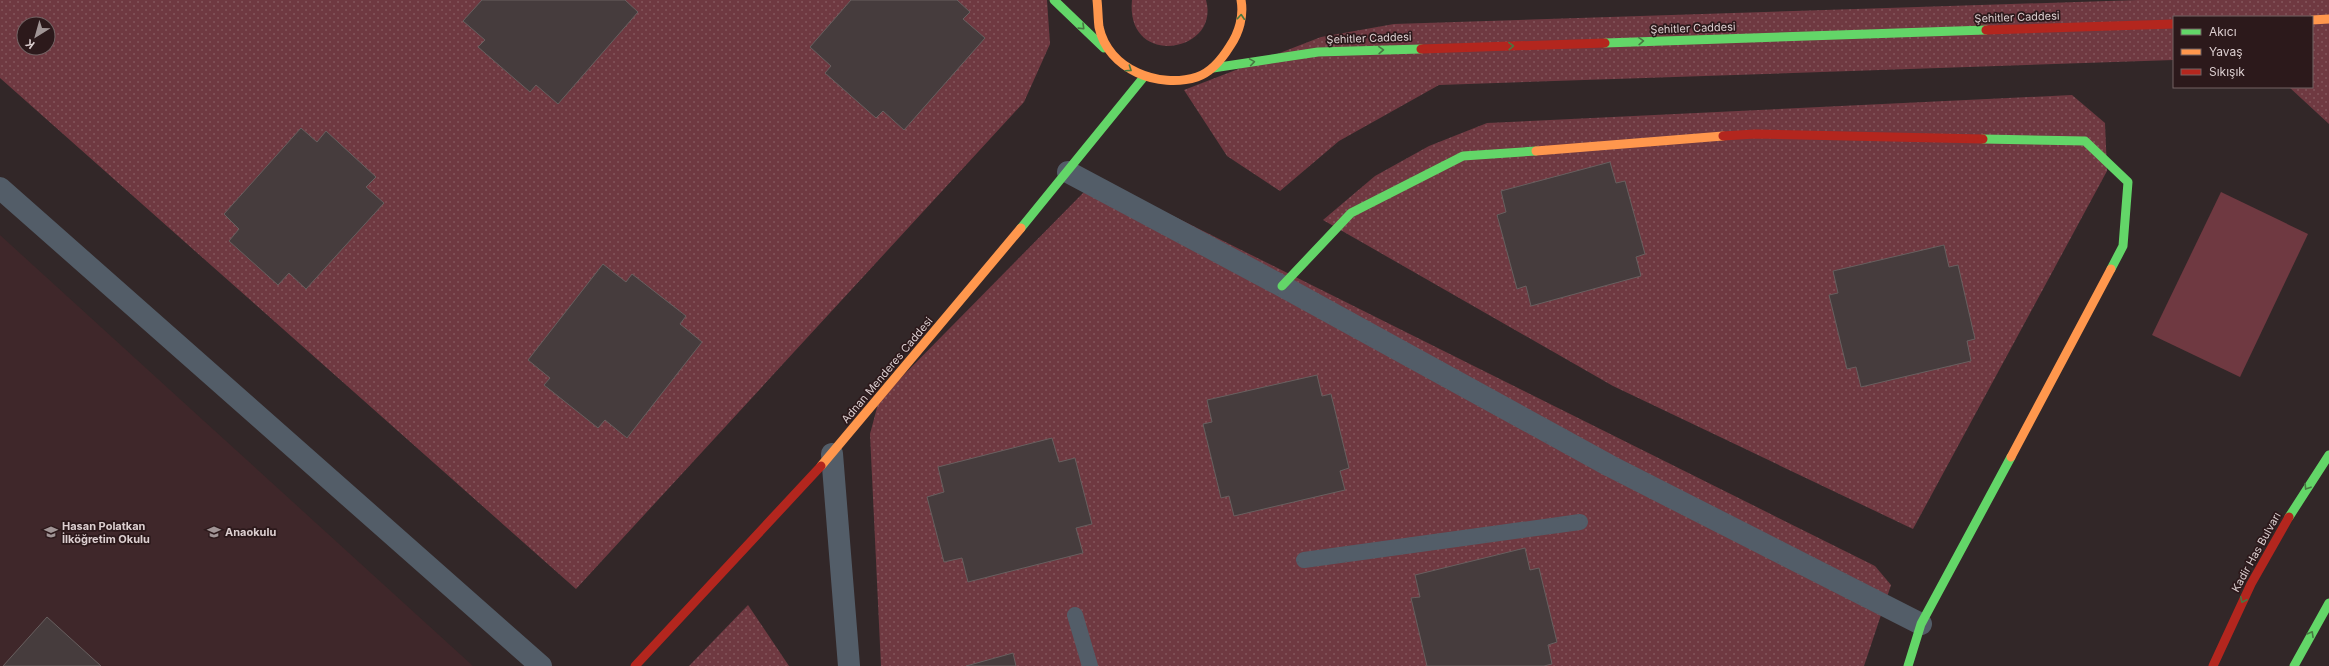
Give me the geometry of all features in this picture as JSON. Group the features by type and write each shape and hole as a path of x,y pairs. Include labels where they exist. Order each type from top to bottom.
{"main road":[{"path":"1054,0 1128,70 1143,78 1167,82 1191,79 1213,68 1230,50 1240,27 1242,0"},
{"path":"1097,0 1096,15 1102,38 1116,59"},
{"path":"2313,20 2329,19"},
{"name":"Şehitler Caddesi","path":"1213,68 1318,52 2173,24"},
{"name":"Adnan Menderes Caddesi","path":"634,666 832,454 1068,172 1143,78"},
{"path":"1282,286 1351,213 1463,156 1755,134 2085,141 2128,182 2123,246 1921,624 1908,666"},
{"name":"Kadir Has Bulvarı","path":"2212,666 2244,599 2276,538 2329,455"},
{"path":"2294,666 2329,603"}],"street":[{"path":"1068,172 1282,286 1610,466 1921,624"},
{"path":"0,188 541,666"},
{"path":"832,454 849,666"}],"lane":[{"path":"1304,560 1580,522"},
{"path":"1075,615 1090,666"}],"shaded area":[{"path":"0,0 1047,0 1050,44 1024,102 576,589 0,78"},
{"path":"1132,0 1206,0 1207,18 1200,32 1187,41 1172,46 1156,44 1143,37 1134,22"},
{"path":"2138,0 2329,0 2329,124 2290,88 2313,88 2313,16 2173,16 2173,60 1439,85 1339,141 1280,191 1227,156 1184,90 1321,37 1394,24"},
{"path":"2072,95 2105,123 2107,171 1913,529 1613,386 1323,220 1375,176 1429,146 1487,123"},
{"path":"1088,188 1123,191 1875,566 1891,585 1864,666 881,666 870,434 879,400"},
{"path":"2221,192 2308,234 2240,377 2152,335"},
{"path":"0,235 204,421 473,666 0,666"},
{"path":"748,605 789,666 689,666"}],"building":[{"path":"482,0 625,0 638,12 558,104 536,85 530,92 478,47 485,40 463,21"},
{"path":"851,0 957,0 970,12 963,19 985,38 904,130 883,111 876,118 825,73 831,66 810,47"},
{"path":"301,128 317,142 326,131 376,177 366,187 384,203 306,289 289,273 278,285 229,241 239,229 224,214"},
{"path":"1610,162 1616,183 1625,181 1645,254 1636,257 1641,276 1531,306 1526,286 1517,289 1497,215 1506,212 1501,191"},
{"path":"1944,245 1949,267 1958,265 1975,339 1967,341 1971,361 1861,387 1856,367 1847,369 1829,295 1838,293 1833,271"},
{"path":"603,264 626,282 632,274 686,316 680,324 702,342 627,438 605,420 598,428 544,385 550,378 528,360"},
{"path":"1317,375 1322,396 1331,394 1349,468 1340,471 1345,490 1234,516 1229,496 1221,498 1203,424 1212,422 1207,400"},
{"path":"1052,438 1059,462 1075,458 1092,524 1076,528 1083,553 968,582 962,558 944,562 927,497 944,492 938,467"},
{"path":"1525,548 1530,570 1539,568 1557,642 1548,645 1552,664 1544,666 1427,666 1411,598 1420,597 1415,575"},
{"path":"47,617 101,666 3,666"},
{"path":"1013,653 1016,666 966,666"}],"traffic: fast":[{"path":"1054,0 1104,48"},
{"path":"1605,43 1986,30"},
{"path":"1213,68 1318,52 1421,49"},
{"path":"1021,228 1143,78"},
{"path":"1983,139 2085,141 2128,182 2123,246 2111,269"},
{"path":"1282,286 1351,213 1463,156 1536,151"},
{"path":"2289,517 2329,455"},
{"path":"1908,666 1921,624 2011,457"},
{"path":"2294,666 2329,603"}],"traffic: slow":[{"path":"1097,0 1099,27 1104,42 1113,55 1124,65 1137,73 1152,78 1167,80 1182,80 1197,77 1207,72 1220,60 1227,51 1238,30 1242,12 1241,0"},
{"path":"2313,20 2329,19"},
{"path":"1536,151 1723,136"},
{"path":"821,466 1021,228"},
{"path":"2011,457 2111,269"}],"traffic: jam":[{"path":"1986,30 2173,24"},
{"path":"1421,49 1605,43"},
{"path":"1723,136 1755,134 1983,139"},
{"path":"635,666 821,466"},
{"path":"2213,666 2251,584 2289,517"}],"place":[{"name":"Hasan Polatkan İlköğretim Okulu","path":"51,532"},
{"name":"Anaokulu","path":"214,532"}]}
